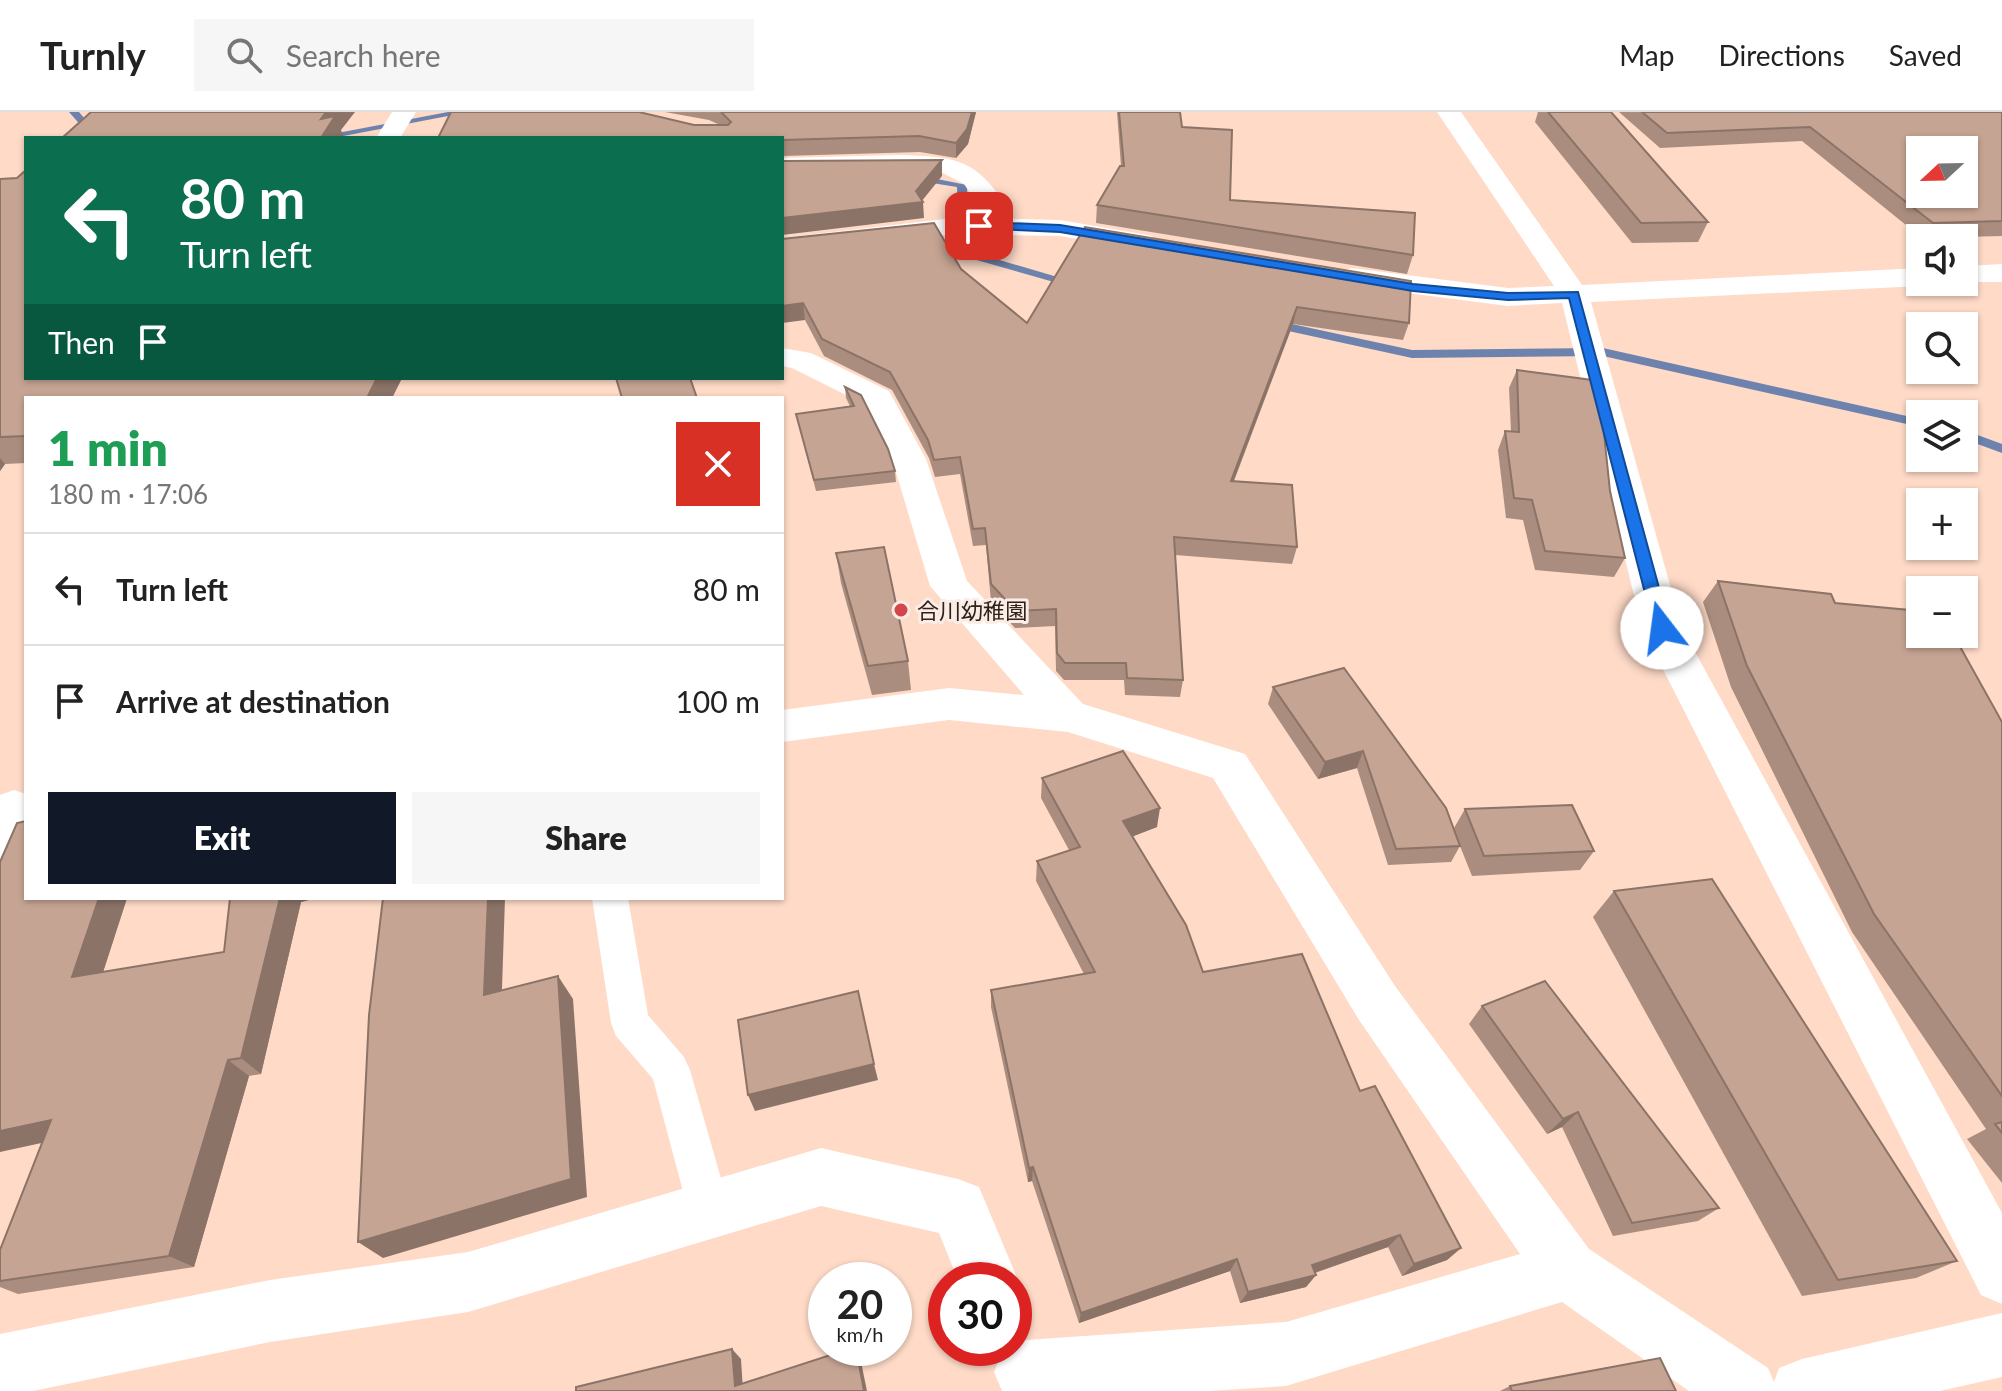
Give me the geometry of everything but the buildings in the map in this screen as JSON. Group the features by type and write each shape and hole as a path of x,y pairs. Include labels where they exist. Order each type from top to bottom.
{"street":[{"path":"1449,112 1574,294 1662,628 2002,1274"},
{"path":"784,166 918,163 959,169 980,185 1005,226"},
{"path":"784,246 953,226 1005,226 1060,228 1166,246"},
{"path":"1320,272 1413,287 1508,297 1906,278"},
{"path":"1978,274 2002,273"},
{"path":"784,357 800,360 877,398 909,459 949,586 1068,716"},
{"path":"784,726 949,704 1068,716 1229,766 1377,1003 1568,1270 1745,1391"},
{"path":"0,1366 270,1311 468,1282 821,1177 958,1208 980,1262"},
{"path":"1025,1369 1286,1354 1568,1270"},
{"path":"1802,1391 2002,1345"}],"lane":[{"path":"610,900 630,1023 670,1070 709,1210"}],"waterway":[{"path":"74,112 87,127 139,136"},
{"path":"327,136 464,112"},
{"path":"917,178 962,185 963,253 1075,284"},
{"path":"1269,323 1412,354 1603,352 1906,420"},
{"path":"1978,440 2002,449"}],"place":[{"name":"合川幼稚園","path":"901,610"}],"route":[{"path":"979,226 1060,228 1413,287 1508,297 1574,294 1662,628"}]}
